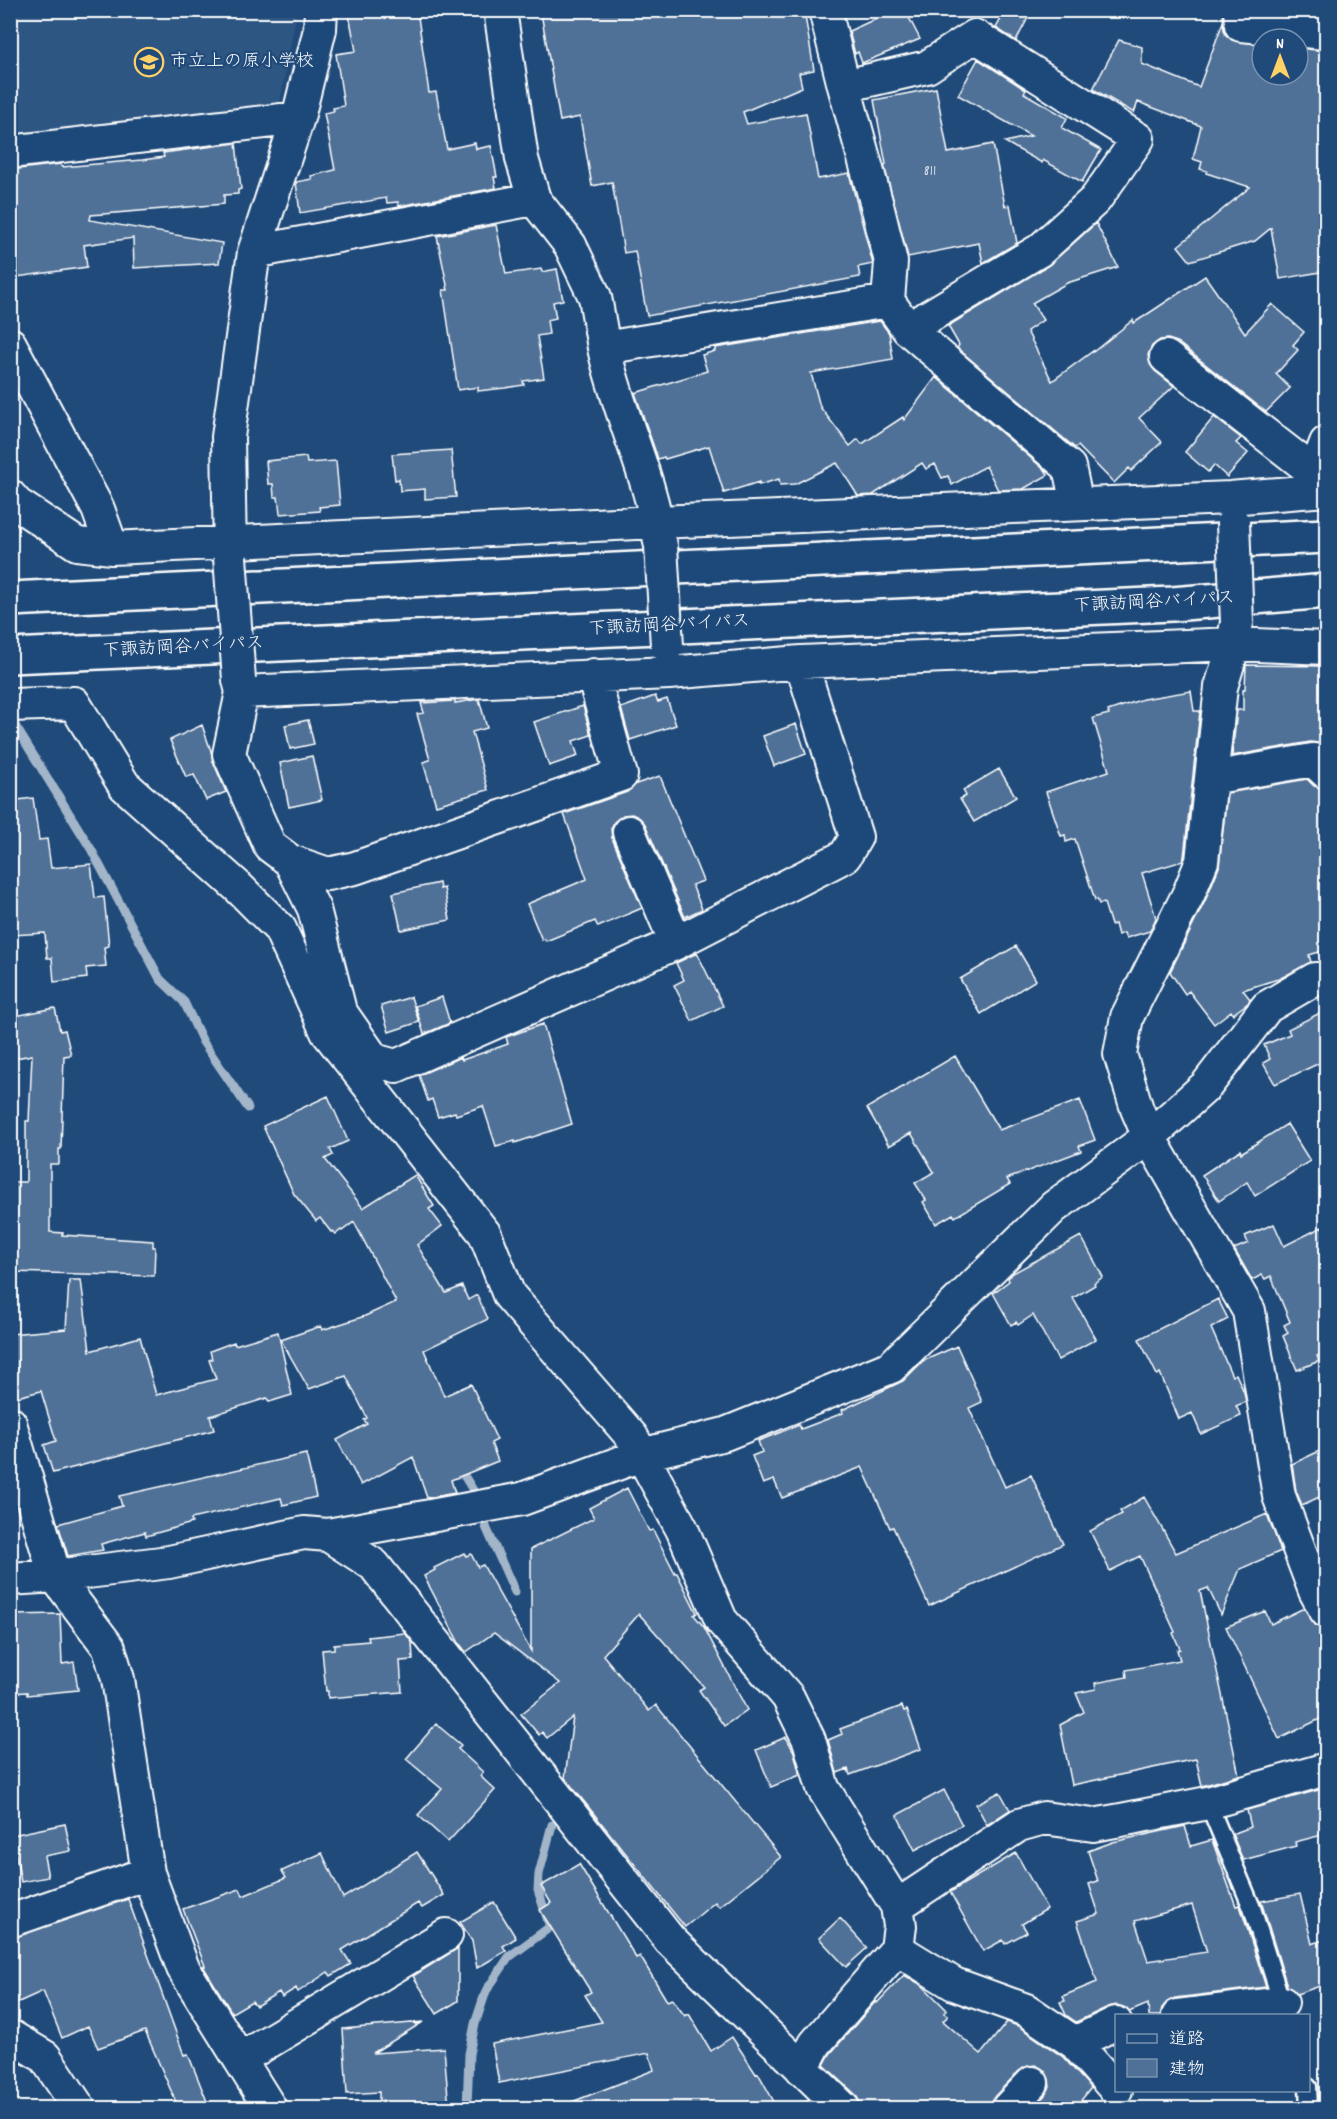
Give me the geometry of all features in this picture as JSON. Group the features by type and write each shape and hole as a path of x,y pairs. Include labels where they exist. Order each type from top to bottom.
{"highway":[{"path":"10,599 1326,536"},
{"name":"下諏訪岡谷バイパス","path":"10,656 1172,604 1326,591"}],"street":[{"path":"321,10 320,28 298,118 254,252 228,437 229,550 240,686 229,754 270,846 290,861 328,874 355,868 621,775 593,675"},
{"path":"500,10 522,159 534,199 570,244 595,297 610,377 651,494 659,534 668,659"},
{"path":"825,10 891,262 888,301 908,329 1069,467 1077,504"},
{"path":"1240,10 1241,25 1326,33"},
{"path":"844,86 927,67 975,36 1138,139 1095,200 1041,250 908,329"},
{"path":"10,152 298,118"},
{"path":"254,252 534,199"},
{"path":"604,348 888,301"},
{"path":"10,344 98,509 112,548"},
{"path":"1166,357 1317,485"},
{"path":"1317,485 1326,444"},
{"path":"10,496 17,504 77,544 112,548 229,550 659,534 1077,504 1231,511 1317,485"},
{"path":"1231,511 1235,634 1221,687 1202,861 1127,1017 1120,1054 1149,1137 1249,1311 1279,1496 1315,1591 1326,1611"},
{"path":"240,686 593,675 668,659 801,662 1235,634 1326,648"},
{"path":"290,861 314,909 334,1022 374,1060 396,1066 676,943 845,856 856,837 801,662"},
{"path":"10,705 74,703 124,786 238,887 280,928 334,1022 485,1234 509,1295 632,1437 682,1529 721,1620 788,1697 809,1740 823,1788 897,1906 900,1926 897,1949 815,2044 802,2069"},
{"path":"1211,778 1313,760 1326,772"},
{"path":"629,832 676,943"},
{"path":"10,1579 170,1562 304,1533 328,1535 522,1499 641,1455 725,1434 891,1367 1054,1207 1149,1137 1206,1086 1267,1007 1315,979 1326,979"},
{"path":"10,1423 55,1576 109,1648 118,1679 148,1873 183,1968 270,2109"},
{"path":"328,1535 374,1565 670,1940 843,2109"},
{"path":"897,1906 1019,1825 1044,1818 1092,1825 1208,1803 1326,1769"},
{"path":"10,1921 148,1873"},
{"path":"240,2059 446,1935"},
{"path":"897,1949 954,1984 1026,2010 1075,2043 1115,2088"},
{"path":"1209,2014 1284,2009"},
{"path":"1075,2043 1115,2023"},
{"path":"10,2036 45,2057 79,2109"},
{"path":"1008,2109 1032,2084"},
{"path":"1119,2092 1133,2109"}],"lane":[{"path":"1208,1803 1252,1908 1284,2009"},
{"path":"1308,2092 1309,2109"}],"shaded area":[{"name":"市立上の原小学校","path":"11,11 297,11 278,113 11,140"}],"building":[{"path":"348,10 417,10 429,93 436,92 447,149 475,143 476,149 491,146 497,177 494,177 496,188 399,206 398,202 387,203 386,198 300,213 296,182 312,179 311,176 335,170 324,113 344,106 336,54 356,51"},
{"path":"557,10 804,10 814,70 799,73 802,87 743,112 747,124 806,113 818,179 849,173 873,264 858,267 860,277 647,316 635,251 624,253 612,182 592,186 580,117 560,121 541,13"},
{"path":"895,10 905,10 920,39 862,63 858,52 855,54 849,31"},
{"path":"1006,10 1032,10 1016,41 996,28"},
{"path":"1279,10 1326,10 1326,15"},
{"path":"1223,22 1225,34 1232,40 1250,43 1250,87 1310,87 1310,49 1326,51 1326,271 1280,279 1271,228 1255,241 1190,261 1178,246 1250,187 1200,169 1202,162 1193,159 1201,126 1138,102 1134,113 1093,89 1119,40 1142,47 1142,64 1199,87"},
{"path":"978,59 1026,90 1024,93 1067,118 1062,128 1101,150 1082,182 1005,142 1031,136 958,95"},
{"path":"936,88 948,153 993,144 1005,206 1010,205 1017,243 983,263 979,243 908,257 884,165 886,164 874,100"},
{"path":"236,143 241,189 238,190 238,194 224,195 224,204 91,215 90,220 222,243 219,263 134,268 133,238 84,245 87,267 10,278 10,170 61,164 62,167 142,160 164,157 163,153"},
{"path":"1096,223 1118,267 1067,283 1032,303 1043,320 1027,331 1052,381 1133,320 1134,323 1205,276 1245,333 1272,304 1304,332 1293,345 1298,350 1276,374 1290,388 1266,412 1177,342 1168,339 1160,340 1152,346 1148,355 1150,364 1174,386 1139,418 1162,442 1131,471 1129,468 1114,483 1078,446 1075,448 957,348 959,345 948,326 1049,265"},
{"path":"496,225 506,274 557,269 563,300 553,302 556,318 547,320 549,334 537,336 544,378 523,381 524,385 505,388 478,391 478,387 458,390 443,290 448,290 437,236"},
{"path":"880,321 889,333 893,359 811,373 820,407 850,446 858,439 862,444 903,417 904,420 936,377 1048,475 1023,489 998,490 986,466 952,485 948,476 942,478 935,464 926,469 922,463 873,495 858,496 837,463 795,484 780,485 779,479 759,485 759,482 724,493 709,446 658,459 635,393 707,371 702,355 715,351 715,348"},
{"path":"1214,417 1241,438 1236,443 1248,453 1227,477 1214,465 1208,472 1185,452"},
{"path":"451,450 456,497 425,499 425,489 400,491 399,479 395,480 392,454"},
{"path":"306,457 307,463 336,461 340,505 319,507 320,511 280,514 278,497 274,497 273,484 268,484 266,461"},
{"path":"1246,665 1323,666 1326,748 1319,743 1310,742 1232,756 1237,710 1243,710"},
{"path":"1191,691 1194,711 1200,711 1183,861 1142,873 1156,918 1150,931 1126,938 1124,933 1118,935 1115,924 1111,925 1104,903 1099,904 1097,899 1095,900 1075,839 1066,842 1065,835 1061,836 1046,792 1109,771 1093,718 1109,714 1108,711 1143,699"},
{"path":"655,696 658,702 667,699 676,725 630,740 621,708"},
{"path":"479,699 487,728 472,732 488,790 436,805 423,762 430,760 417,714 424,713 421,703 455,701 455,703"},
{"path":"583,706 591,735 573,741 578,756 549,766 534,722"},
{"path":"308,720 314,744 290,749 285,725"},
{"path":"796,724 806,754 774,766 763,736"},
{"path":"202,725 226,792 206,800 194,775 186,777 170,740"},
{"path":"312,756 322,800 289,807 280,763"},
{"path":"999,769 1016,797 974,822 960,799 966,796 963,790"},
{"path":"660,776 703,881 692,885 702,909 685,917 645,824 632,814 623,815 614,822 611,829 612,838 642,908 598,927 595,921 546,941 542,940 527,904 587,879 564,814 627,792 636,784"},
{"path":"1307,779 1314,786 1326,789 1326,950 1309,955 1311,962 1281,978 1243,990 1250,999 1248,1003 1233,1014 1231,1011 1214,1024 1189,991 1185,994 1170,972 1219,867 1227,793"},
{"path":"33,798 39,840 47,839 51,868 91,864 95,898 104,897 109,946 104,947 106,966 86,968 87,978 54,982 52,958 47,958 45,933 12,935 10,801"},
{"path":"439,883 440,889 444,888 450,920 401,930 393,893"},
{"path":"1016,946 1036,980 981,1014 960,979"},
{"path":"697,953 723,1006 692,1021 674,985 684,980 676,963"},
{"path":"411,997 419,1022 389,1032 381,1006"},
{"path":"442,997 450,1023 424,1034 415,1006"},
{"path":"55,1008 60,1031 65,1030 71,1055 64,1056 59,1164 50,1164 50,1232 63,1233 62,1235 153,1241 153,1247 155,1247 154,1276 10,1272 10,1182 26,1182 26,1121 29,1121 32,1055 10,1059 10,1017"},
{"path":"1326,1010 1326,1060 1275,1084 1263,1063 1270,1059 1264,1045 1290,1034 1288,1029"},
{"path":"543,1024 572,1124 515,1143 515,1141 496,1146 483,1106 456,1115 455,1112 438,1117 432,1099 428,1101 419,1075 461,1057 462,1060 508,1044 506,1037"},
{"path":"955,1056 999,1130 1080,1100 1095,1140 1079,1146 1081,1151 1007,1179 1010,1184 955,1217 953,1214 936,1224 923,1202 926,1200 915,1183 934,1172 911,1133 889,1146 867,1108"},
{"path":"328,1096 348,1141 330,1149 333,1155 325,1159 363,1208 415,1175 434,1206 429,1209 442,1226 417,1245 446,1293 462,1286 468,1300 477,1295 488,1319 424,1350 444,1396 471,1384 497,1440 491,1443 498,1461 451,1480 455,1493 427,1498 413,1457 361,1485 337,1440 367,1424 364,1420 367,1418 346,1376 309,1389 281,1340 321,1326 322,1330 365,1316 396,1302 354,1222 336,1234 331,1232 320,1218 316,1221 294,1194 263,1126"},
{"path":"1287,1124 1310,1161 1255,1196 1247,1182 1219,1201 1202,1175 1240,1150 1241,1153"},
{"path":"1274,1224 1284,1246 1326,1225 1326,1353 1317,1356 1319,1361 1297,1370 1283,1336 1288,1333 1284,1325 1290,1322 1271,1276 1265,1279 1262,1275 1252,1280 1234,1249 1248,1243 1245,1236"},
{"path":"1081,1236 1103,1277 1094,1283 1095,1285 1073,1298 1096,1339 1058,1360 1033,1315 1018,1325 1016,1322 1011,1325 993,1293 1009,1281 1008,1278 1013,1273"},
{"path":"69,1280 81,1280 90,1351 140,1337 156,1395 216,1379 209,1360 212,1359 210,1351 234,1342 235,1345 278,1332 292,1395 269,1402 267,1398 210,1416 214,1430 53,1473 44,1445 56,1441 41,1391 17,1397 10,1367 10,1334 66,1329"},
{"path":"1218,1299 1228,1319 1211,1328 1232,1376 1236,1374 1246,1402 1236,1406 1241,1416 1201,1434 1192,1413 1179,1419 1160,1373 1157,1375 1139,1339"},
{"path":"957,1346 982,1402 969,1408 1005,1487 1031,1475 1063,1544 929,1606 893,1527 890,1528 862,1467 782,1498 774,1480 763,1484 752,1456 762,1452 758,1441 799,1425 801,1429 843,1413 842,1410 903,1381 923,1361"},
{"path":"1326,1448 1326,1494 1302,1505 1296,1491 1292,1464"},
{"path":"306,1454 316,1497 283,1505 281,1498 191,1519 192,1523 146,1536 145,1532 101,1544 103,1550 68,1556 58,1524 122,1506 119,1496"},
{"path":"627,1488 649,1531 653,1530 677,1573 697,1613 694,1615 704,1627 747,1710 724,1726 699,1690 704,1687 639,1614 603,1655 649,1711 656,1705 781,1857 719,1907 715,1902 685,1927 565,1778 573,1717 547,1738 542,1732 539,1735 521,1714 560,1683 494,1633 466,1652 424,1576 435,1570 434,1568 464,1553 466,1556 471,1554 478,1567 483,1565 531,1651 531,1549 594,1518 589,1508"},
{"path":"1144,1497 1176,1553 1267,1514 1281,1551 1240,1569 1221,1615 1208,1588 1200,1591 1239,1775 1202,1786 1196,1759 1072,1785 1060,1725 1084,1712 1076,1693 1096,1689 1095,1683 1127,1677 1126,1670 1180,1660 1177,1650 1180,1649 1173,1633 1175,1632 1140,1556 1110,1571 1090,1531 1122,1514 1120,1511"},
{"path":"1304,1608 1316,1626 1326,1629 1326,1637 1321,1641 1326,1653 1326,1716 1279,1739 1226,1627 1265,1611 1271,1624"},
{"path":"60,1614 62,1664 74,1662 78,1690 27,1695 27,1692 10,1693 10,1615"},
{"path":"405,1633 412,1642 413,1660 400,1661 402,1692 328,1698 322,1650 334,1649 334,1644 369,1641 368,1637"},
{"path":"902,1706 904,1711 907,1710 921,1749 850,1775 848,1769 837,1773 828,1740 842,1734 840,1729"},
{"path":"436,1724 461,1745 458,1749 483,1772 480,1776 495,1790 448,1842 418,1815 442,1789 406,1759"},
{"path":"786,1737 794,1752 800,1775 771,1787 756,1750"},
{"path":"1322,1789 1326,1805 1326,1834 1295,1842 1296,1846 1243,1860 1232,1834 1251,1827 1247,1810"},
{"path":"944,1790 962,1825 915,1850 897,1815"},
{"path":"1000,1792 1010,1810 987,1825 976,1804"},
{"path":"65,1824 71,1851 44,1856 48,1877 21,1882 12,1835"},
{"path":"1185,1826 1191,1846 1212,1840 1236,1906 1240,1905 1266,1987 1175,1998 1167,2002 1160,2014 1149,2014 1148,2004 1129,2012 1126,2008 1117,2005 1108,2007 1076,2022 1066,2015 1060,2002 1065,2001 1063,1996 1097,1982 1077,1921 1099,1914 1089,1884 1098,1881 1088,1851 1113,1842","holes":["1192,1905 1207,1952 1148,1961 1135,1921"]},
{"path":"417,1852 444,1895 422,1908 418,1903 342,1950 351,1964 331,1976 328,1972 298,1992 296,1988 282,1997 279,1992 256,2006 252,2001 232,2013 203,1966 205,1966 183,1909 240,1889 243,1896 286,1878 282,1871 322,1853 343,1898"},
{"path":"1016,1853 1047,1909 1022,1924 1027,1932 1005,1944 1003,1940 983,1951 950,1892"},
{"path":"579,1864 636,1958 640,1956 667,2001 672,1999 685,2016 689,2014 711,2051 732,2037 756,2074 758,2073 778,2109 560,2109 559,2107 654,2070 649,2053 499,2083 492,2044 602,2022 585,1995 591,1992 540,1910 551,1903 541,1886"},
{"path":"1300,1894 1312,1944 1326,1939 1326,1984 1297,1994 1287,1986 1261,1901"},
{"path":"128,1899 184,2055 188,2054 210,2109 179,2109 145,2031 98,2048 88,2026 62,2038 43,1991 10,2006 10,1938"},
{"path":"494,1902 516,1938 503,1946 506,1951 477,1968 472,1941 460,1922"},
{"path":"840,1918 867,1948 846,1967 819,1938"},
{"path":"458,1948 458,2001 437,2014 413,1976"},
{"path":"904,1975 922,1985 947,2010 944,2013 948,2016 943,2021 981,2054 1007,2022 1018,2026 1063,2057 1091,2088 1074,2109 1032,2109 1050,2087 1044,2070 1036,2065 1019,2071 995,2096 991,2109 860,2109 856,2095 824,2065 830,2054 876,2001 877,2003"},
{"path":"423,2022 373,2053 444,2048 449,2109 379,2109 379,2092 347,2094 343,2029"},
{"path":"809,2100 818,2109 799,2109"}],"waterway":[{"path":"11,719 91,849 160,979 184,1002 203,1042 248,1108"},
{"path":"457,1464 479,1500 485,1514 486,1527 515,1592"},
{"path":"467,2108 469,2054 475,2024 486,1991 509,1957 550,1927 538,1890 539,1874 552,1825"}],"place":[{"name":"市立上の原小学校","path":"149,62"}]}
